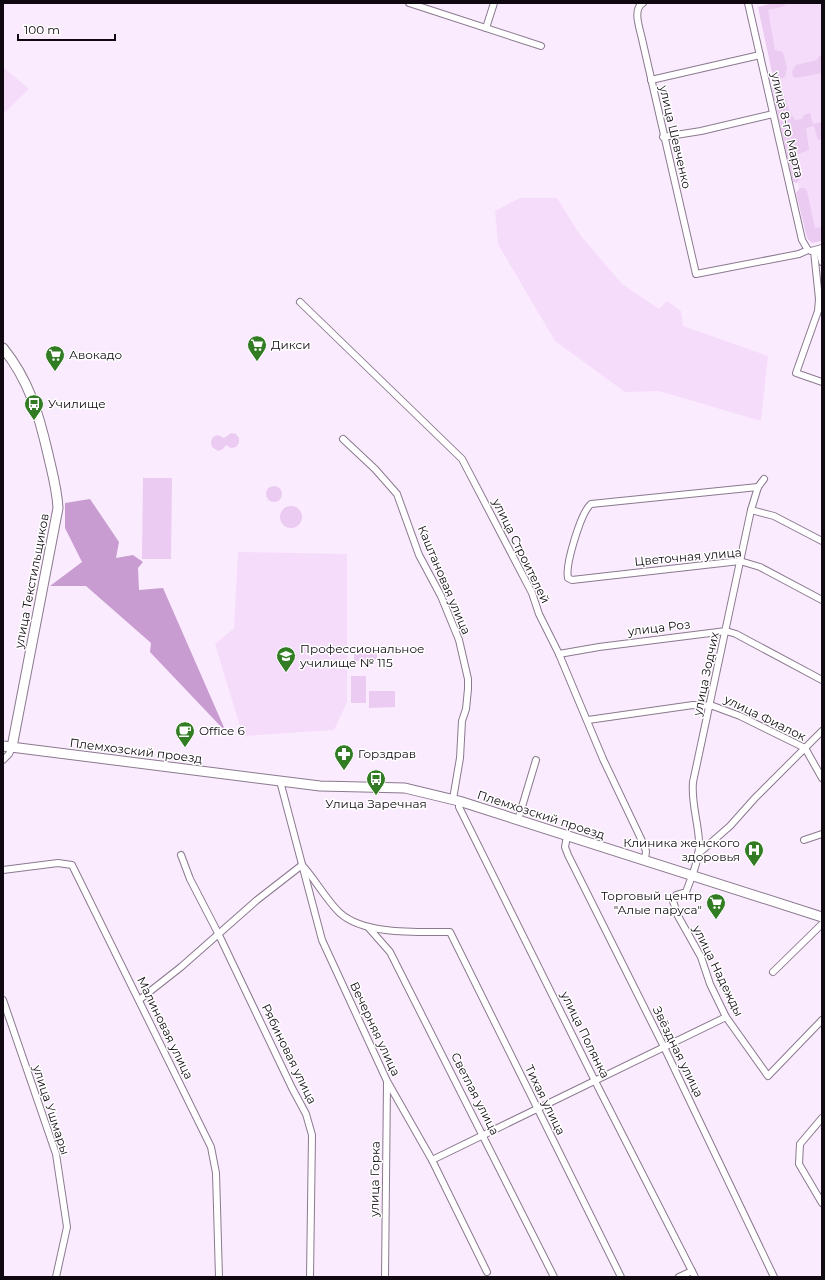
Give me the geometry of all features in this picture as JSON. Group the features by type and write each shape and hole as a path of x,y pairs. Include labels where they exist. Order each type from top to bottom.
{"main road":[{"name":"улица Текстильщиков","path":"3,348 19,370 36,404 54,479 58,508 7,746"},
{"name":"Племхозский проезд","path":"7,746 335,788 399,788 456,800 822,917"}],"street":[{"path":"412,3 541,46"},
{"path":"486,28 494,3"},
{"name":"улица 8-го Марта","path":"748,3 802,240 816,250"},
{"name":"улица Шевченко","path":"641,4 637,13 663,137 696,274 816,250"},
{"path":"651,80 760,55"},
{"path":"663,137 701,131 773,114"},
{"path":"816,250 822,262"},
{"path":"816,250 819,299 818,311 796,373 822,382"},
{"name":"улица Строителей","path":"300,302 462,459 532,592 540,617 559,654 588,720 603,759 643,843 646,851 645,861"},
{"name":"Каштановая улица","path":"343,439 375,469 397,494 419,555 441,596 459,640 468,679 468,689 466,709 462,721 456,800"},
{"name":"улица Зодчих","path":"692,876 698,854 699,840 693,785 751,510 758,487 764,479"},
{"name":"Цветочная улица","path":"758,487 591,504 587,509 573,548 568,574 569,579 572,580 740,561 756,565 822,600"},
{"path":"751,510 774,516 822,541"},
{"name":"улица Роз","path":"559,654 592,648 726,631 736,634 822,680"},
{"name":"улица Фиалок","path":"588,720 693,705 710,705 740,716 805,748 822,778"},
{"path":"698,854 730,826 759,793 822,731"},
{"path":"3,760 9,754 7,746"},
{"path":"518,820 536,760"},
{"name":"Вечерняя улица","path":"280,781 322,940 387,1081 432,1160 487,1272"},
{"name":"улица Полянка","path":"456,800 595,1081 694,1274"},
{"path":"804,840 822,834"},
{"name":"Звёздная улица","path":"567,836 565,847 568,855 664,1047 774,1277"},
{"name":"Рябиновая улица","path":"181,855 190,879 218,933 292,1088 306,1114 312,1135 310,1277"},
{"name":"Малиновая улица","path":"3,870 58,863 72,864 211,1147 216,1173 219,1277"},
{"path":"139,1000 181,968 218,933 302,865 340,913 368,927"},
{"name":"улица Надежды","path":"692,876 686,892 675,896 674,905 701,957 710,984 726,1017 768,1076 822,1020"},
{"path":"773,972 822,924"},
{"name":"Тихая улица","path":"368,927 412,932 450,932 621,1277"},
{"name":"Светлая улица","path":"368,927 390,952 554,1277"},
{"name":"улица Ушмары","path":"3,1000 56,1154 67,1226 56,1277"},
{"path":"432,1160 726,1017"},
{"name":"улица Горка","path":"385,1277 387,1081"},
{"path":"822,1118 800,1144 799,1164 822,1203"},
{"path":"679,1277 694,1274"}],"shaded area":[{"path":"773,3 822,3 822,236 811,240 758,7"},
{"path":"773,3 784,3 785,6 768,10 775,50 783,52 787,68 785,77 774,82 758,7"},
{"path":"822,55 822,73 796,78 793,77 792,71 796,65 817,60 819,56"},
{"path":"3,67 29,89 3,114"},
{"path":"778,86 782,88 789,110 795,120 802,119 804,115 810,113 813,124 822,122 822,139 818,140 814,126 806,128 809,150 796,155 799,180 797,183 793,182 772,88"},
{"path":"800,188 804,188 807,191 815,228 822,227 822,241 812,243 807,238 796,193"},
{"path":"520,198 557,198 580,235 622,284 659,309 667,301 681,311 683,326 768,356 761,421 659,391 625,392 555,341 498,244 495,211"},
{"path":"231,433 236,434 239,438 239,443 236,447 231,448 226,445 223,449 218,451 212,447 211,441 213,437 218,435 224,438"},
{"path":"143,478 172,478 171,559 142,559"},
{"path":"274,486 281,491 282,494 277,501 274,502 267,497 266,494 271,487"},
{"path":"90,499 119,542 116,558 133,555 143,562 138,568 139,590 163,588 226,732 150,652 151,643 86,586 50,586 82,562 65,528 65,503"},
{"path":"291,506 299,509 302,517 299,525 291,528 283,525 280,517 283,509"},
{"name":"Профессиональное училище № 115","path":"238,552 347,554 347,702 334,730 243,736 215,644 234,628"},
{"path":"371,646 377,655 377,660 354,661 354,650"},
{"path":"351,676 366,676 366,703 351,703"},
{"path":"369,691 395,691 395,707 369,708"}],"place":[{"name":"Дикси","path":"257,362"},
{"name":"Авокадо","path":"55,372"},
{"name":"Училище","path":"34,421"},
{"name":"Профессиональное училище № 115","path":"286,673"},
{"name":"Office 6","path":"185,748"},
{"name":"Горздрав","path":"344,771"},
{"name":"Улица Заречная","path":"376,796"},
{"name":"Клиника женского здоровья","path":"754,867"},
{"name":"Торговый центр \"Алые паруса\"","path":"716,920"}]}
